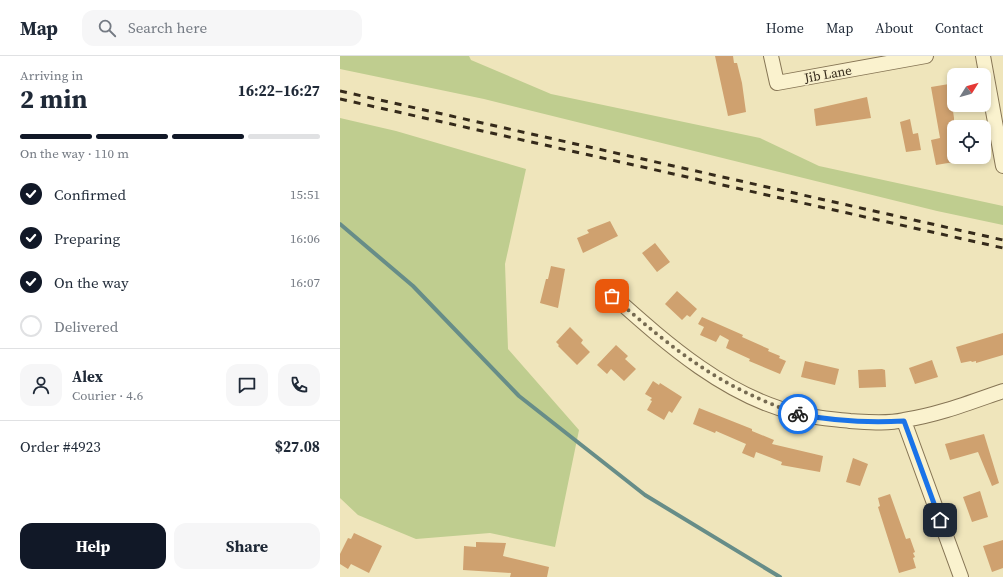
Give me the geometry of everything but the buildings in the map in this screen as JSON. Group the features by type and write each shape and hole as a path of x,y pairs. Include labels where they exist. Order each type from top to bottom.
{"street":[{"name":"Jib Lane","path":"771,56 777,83 926,56"},
{"path":"983,56 1003,166"},
{"path":"612,296 670,346 694,364 731,386 773,405 798,414 826,419 874,422 904,421 948,409 1003,391"},
{"path":"904,421 961,577"}],"green space":[{"path":"340,56 469,56 471,60 551,94 760,138 819,166 1003,206 1003,225 937,211 484,99 340,69"},
{"path":"340,118 396,131 526,169 505,264 508,349 579,430 555,547 490,533 416,539 358,515 340,498"}],"waterway":[{"path":"340,224 413,286 519,396 645,495 780,577"}],"railway":[{"path":"340,91 1003,240"},
{"path":"340,99 1003,248"}],"way so far":[{"path":"612,296 670,346 694,364 742,392 798,414"}],"route":[{"path":"798,414 826,419 874,422 904,421 940,520"}]}
